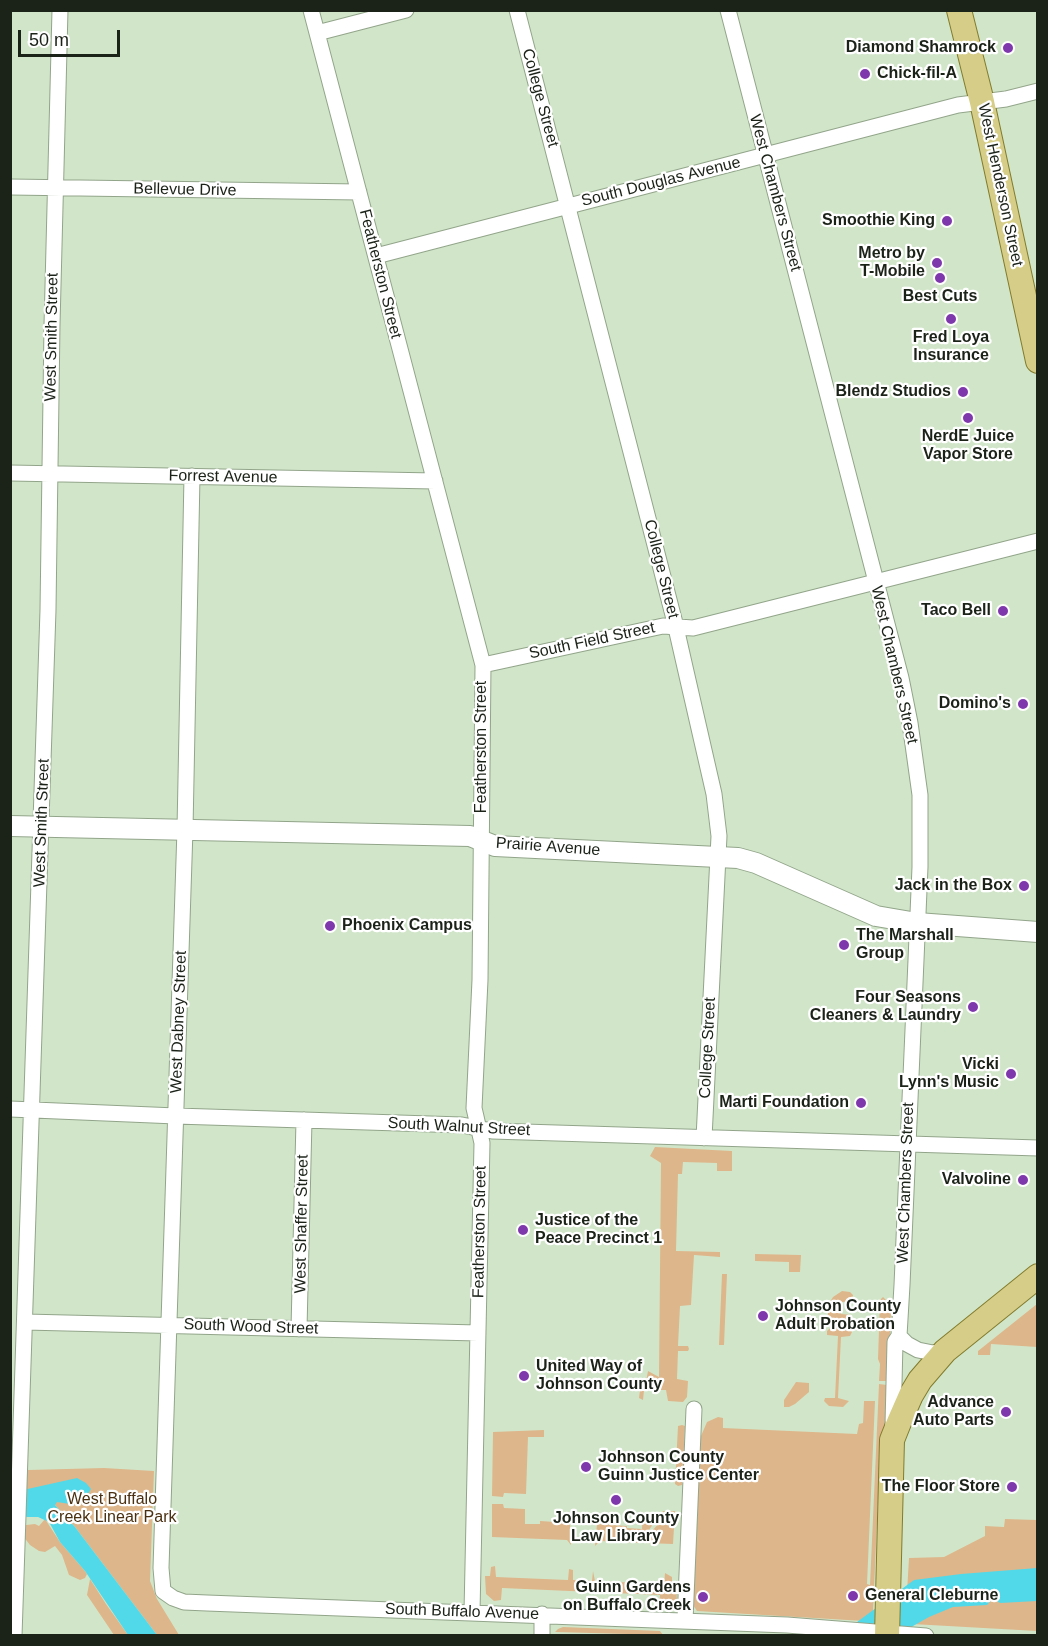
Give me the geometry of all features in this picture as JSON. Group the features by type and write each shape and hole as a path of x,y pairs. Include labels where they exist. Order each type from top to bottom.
{"main road":[{"name":"West Henderson Street","path":"959,10 982,102 1038,360"},
{"name":"West Chambers Street","path":"894,1634 890,1571 892,1440 911,1395 920,1380 945,1351 1038,1276"}],"street":[{"name":"West Smith Street","path":"14,1635 41,827 60,10"},
{"name":"Featherston Street","path":"311,10 483,665 480,980 474,1108 482,1143 472,1612"},
{"path":"317,33 406,10"},
{"name":"College Street","path":"517,10 676,627 708,764 717,815 704,1138"},
{"name":"West Chambers Street","path":"728,10 910,721 920,795 908,1143 899,1336 895,1342 892,1440"},
{"name":"South Douglas Avenue","path":"376,256 958,105 1006,99 1038,91"},
{"name":"Bellevue Drive","path":"10,187 359,192"},
{"name":"Forrest Avenue","path":"10,473 435,481"},
{"name":"West Dabney Street","path":"161,1568 185,829 192,476"},
{"name":"South Field Street","path":"483,665 663,626 693,628 1038,541"},
{"name":"Prairie Avenue","path":"10,826 470,836 495,846 738,858 756,863 876,916 917,923 1038,932"},
{"name":"South Walnut Street","path":"10,1109 462,1125 492,1131 1038,1148"},
{"name":"West Shaffer Street","path":"300,1329 304,1120"},
{"name":"South Wood Street","path":"25,1322 478,1333"},
{"path":"899,1336 918,1350 933,1353 945,1351"},
{"path":"684,1621 694,1409"},
{"name":"South Buffalo Avenue","path":"161,1568 164,1591 184,1602 542,1614 787,1625 926,1635"},
{"path":"542,1614 542,1635"}],"green space":[{"path":"655,1147 732,1151 732,1171 717,1171 717,1163 683,1162 682,1174 678,1174 676,1251 720,1252 720,1257 694,1255 691,1305 680,1306 678,1346 688,1346 689,1349 678,1351 677,1379 688,1381 687,1397 683,1402 668,1401 666,1390 644,1390 643,1400 639,1398 648,1371 659,1377 661,1163 650,1156"},
{"path":"755,1254 801,1255 800,1272 789,1272 789,1262 755,1261"},
{"path":"722,1274 727,1274 724,1345 719,1345"},
{"path":"842,1291 853,1295 852,1303 842,1302 841,1314 851,1315 853,1320 849,1323 831,1323 828,1319 828,1305 833,1297"},
{"path":"883,1297 888,1302 891,1312 888,1381 879,1381 880,1300"},
{"path":"1037,1304 1037,1347 991,1344 990,1355 978,1355 978,1351"},
{"path":"831,1327 849,1328 852,1332 850,1336 841,1337 838,1398 849,1401 843,1407 829,1406 824,1401 825,1398 835,1398 838,1336 827,1335"},
{"path":"796,1382 809,1383 809,1392 795,1404 784,1407 784,1400"},
{"path":"879,1384 887,1385 887,1412 880,1453 873,1612 864,1621 697,1611 693,1605 701,1436 707,1422 718,1417 723,1418 723,1428 857,1434 859,1424 863,1423 864,1401 875,1401 867,1584 870,1585"},
{"path":"678,1426 685,1426 682,1485 678,1486 675,1484"},
{"path":"544,1430 544,1437 528,1437 526,1494 504,1493 503,1497 492,1496 493,1432"},
{"name":"West Buffalo Creek Linear Park","path":"11,1466 28,1470 104,1468 154,1471 150,1581 157,1599 179,1635 157,1635 75,1527 55,1505 11,1485"},
{"path":"492,1504 503,1504 504,1508 525,1509 525,1524 540,1524 540,1521 570,1523 571,1545 567,1540 492,1537"},
{"path":"663,1511 675,1511 673,1544 645,1543 644,1540 659,1523"},
{"path":"643,1512 658,1517 640,1543 600,1541 595,1546 597,1524 642,1529"},
{"path":"45,1519 60,1542 85,1571 87,1574 85,1578 80,1580 69,1575 62,1555 55,1546 45,1552 39,1551 23,1536 26,1525 39,1526"},
{"path":"1005,1519 1037,1520 1037,1631 912,1624 906,1609 909,1558 944,1557 985,1536 985,1526 1004,1527"},
{"path":"495,1566 496,1577 568,1580 569,1569 573,1570 573,1580 592,1581 593,1571 595,1581 664,1584 665,1573 672,1577 672,1584 676,1584 677,1600 673,1606 665,1609 659,1607 660,1595 502,1588 501,1600 494,1601 486,1594 485,1576 490,1576 491,1567"},
{"path":"90,1579 128,1635 114,1635 87,1595"},
{"path":"563,1627 660,1631 663,1635 555,1632"}],"water":[{"path":"77,1478 91,1489 86,1497 70,1504 57,1502 55,1505 75,1527 157,1635 128,1635 85,1571 60,1542 49,1522 11,1511 10,1485 23,1490"},
{"path":"1037,1568 1037,1601 1000,1603 993,1598 987,1605 953,1607 897,1635 820,1636 857,1622 914,1580"}],"place":[{"name":"Diamond Shamrock","path":"1008,48"},
{"name":"Chick-fil-A","path":"865,74"},
{"name":"Smoothie King","path":"947,221"},
{"name":"Metro by T-Mobile","path":"937,263"},
{"name":"Best Cuts","path":"940,278"},
{"name":"Fred Loya Insurance","path":"951,319"},
{"name":"Blendz Studios","path":"963,392"},
{"name":"NerdE Juice Vapor Store","path":"968,418"},
{"name":"Taco Bell","path":"1003,611"},
{"name":"Domino's","path":"1023,704"},
{"name":"Jack in the Box","path":"1024,886"},
{"name":"Phoenix Campus","path":"330,926"},
{"name":"The Marshall Group","path":"844,945"},
{"name":"Four Seasons Cleaners & Laundry","path":"973,1007"},
{"name":"Vicki Lynn's Music","path":"1011,1074"},
{"name":"Marti Foundation","path":"861,1103"},
{"name":"Valvoline","path":"1023,1180"},
{"name":"Justice of the Peace Precinct 1","path":"523,1230"},
{"name":"Johnson County Adult Probation","path":"763,1316"},
{"name":"United Way of Johnson County","path":"524,1376"},
{"name":"Advance Auto Parts","path":"1006,1412"},
{"name":"Johnson County Guinn Justice Center","path":"586,1467"},
{"name":"The Floor Store","path":"1012,1487"},
{"name":"Johnson County Law Library","path":"616,1500"},
{"name":"General Cleburne","path":"853,1596"},
{"name":"Guinn Gardens on Buffalo Creek","path":"703,1597"}]}
